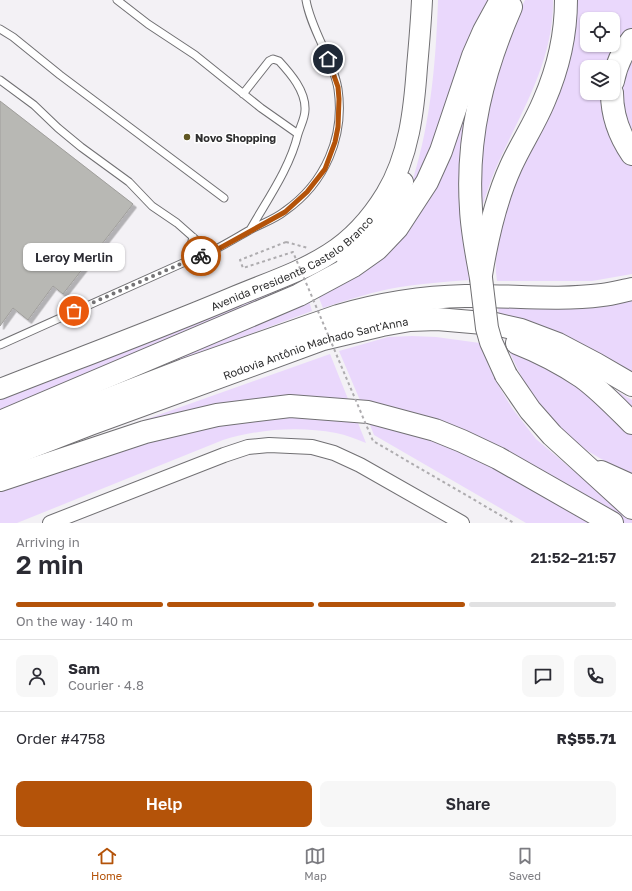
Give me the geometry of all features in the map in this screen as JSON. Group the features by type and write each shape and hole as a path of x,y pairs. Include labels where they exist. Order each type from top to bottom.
{"main road":[{"name":"Avenida Presidente Castelo Branco","path":"0,389 208,308 312,264 330,254 357,232 387,193 405,151 410,127 416,81 422,0"},
{"path":"0,422 299,294 353,266 377,249 397,228 427,182 441,151 473,56 484,31 501,0"},
{"path":"514,0 499,35 481,89 471,149 471,211 487,328 506,375 530,410 552,435 632,508"},
{"path":"481,278 493,214 500,193 511,167 544,102 559,59 565,23 566,0"},
{"path":"619,60 624,50 632,40"},
{"path":"612,100 617,127 632,154"},
{"path":"327,279 373,236 391,213 397,202 407,169 410,127"},
{"name":"Rodovia Antônio Machado Sant'Anna","path":"0,441 184,370 359,310 420,299 465,296 583,296 602,295 632,289"},
{"name":"Rodovia Antônio Machado Sant'Anna","path":"0,459 90,424 323,339 410,320 437,319 495,324 520,330 541,337 576,353 632,385"},
{"path":"468,322 539,352 583,378 599,391 632,423"},
{"path":"0,480 145,432 209,416 298,406 368,412 435,430 498,458 612,523"},
{"path":"587,466 632,486"}],"street":[{"path":"50,523 224,455 248,447 269,445 312,447 334,453 360,465 462,523"}],"lane":[{"path":"117,0 148,24 195,55 243,94 298,134"},
{"path":"0,345 185,262 211,253 250,230 285,212 307,192 325,169 335,142 338,127 339,99 338,87 306,0"},
{"path":"0,29 13,37 60,75 224,198"},
{"path":"243,94 269,61 273,59 279,60 298,84 305,110 291,156 267,203 250,230"},
{"path":"0,80 34,105 81,147 129,182 152,206 193,237 211,253"},
{"path":"185,262 193,237"}],"path":[{"path":"286,242 240,260 243,268 293,252 373,441 514,523"}],"shaded area":[{"path":"438,0 491,0 432,157 400,213 413,179 428,113 434,68"},
{"path":"525,0 553,0 552,22 548,43 543,63 527,103 496,169 477,222 481,117 514,22"},
{"path":"576,0 632,0 632,33 615,60 580,60 580,100 609,100 632,161 632,274 592,281 497,281 496,259 498,236 503,213 520,169 565,74 573,44"},
{"path":"632,52 632,136 619,100 620,82"},
{"path":"472,84 464,194 469,280 419,284 389,289 323,308 317,293 362,271"},
{"path":"301,281 302,285 0,417 0,398"},
{"path":"632,297 632,375 499,314 498,307"},
{"path":"308,298 312,311 54,407"},
{"path":"388,337 436,337 480,343 489,367 500,388 512,408 536,439 632,520 632,523 622,523 362,405 339,351"},
{"path":"508,348 554,367 632,430 632,475 596,456 576,443 551,420 531,394"},
{"path":"330,354 350,404 71,446"},
{"path":"608,386 632,400 632,412"},
{"path":"264,414 356,418 366,443 340,434 293,429 265,431 237,436 223,440 17,523 0,523 0,486 160,435"},
{"path":"368,420 453,445 594,523 526,523 374,435"}],"building":[{"path":"0,101 133,204 63,294 53,286 28,320 13,308 0,326"}],"way so far":[{"path":"74,311 201,256"}],"place":[{"name":"Novo Shopping","path":"187,137"},
{"name":"Leroy Merlin","path":"74,311"}],"route":[{"path":"201,256 211,253 250,230 285,212 307,192 325,169 335,142 338,127 339,99 338,87 328,59"}]}
